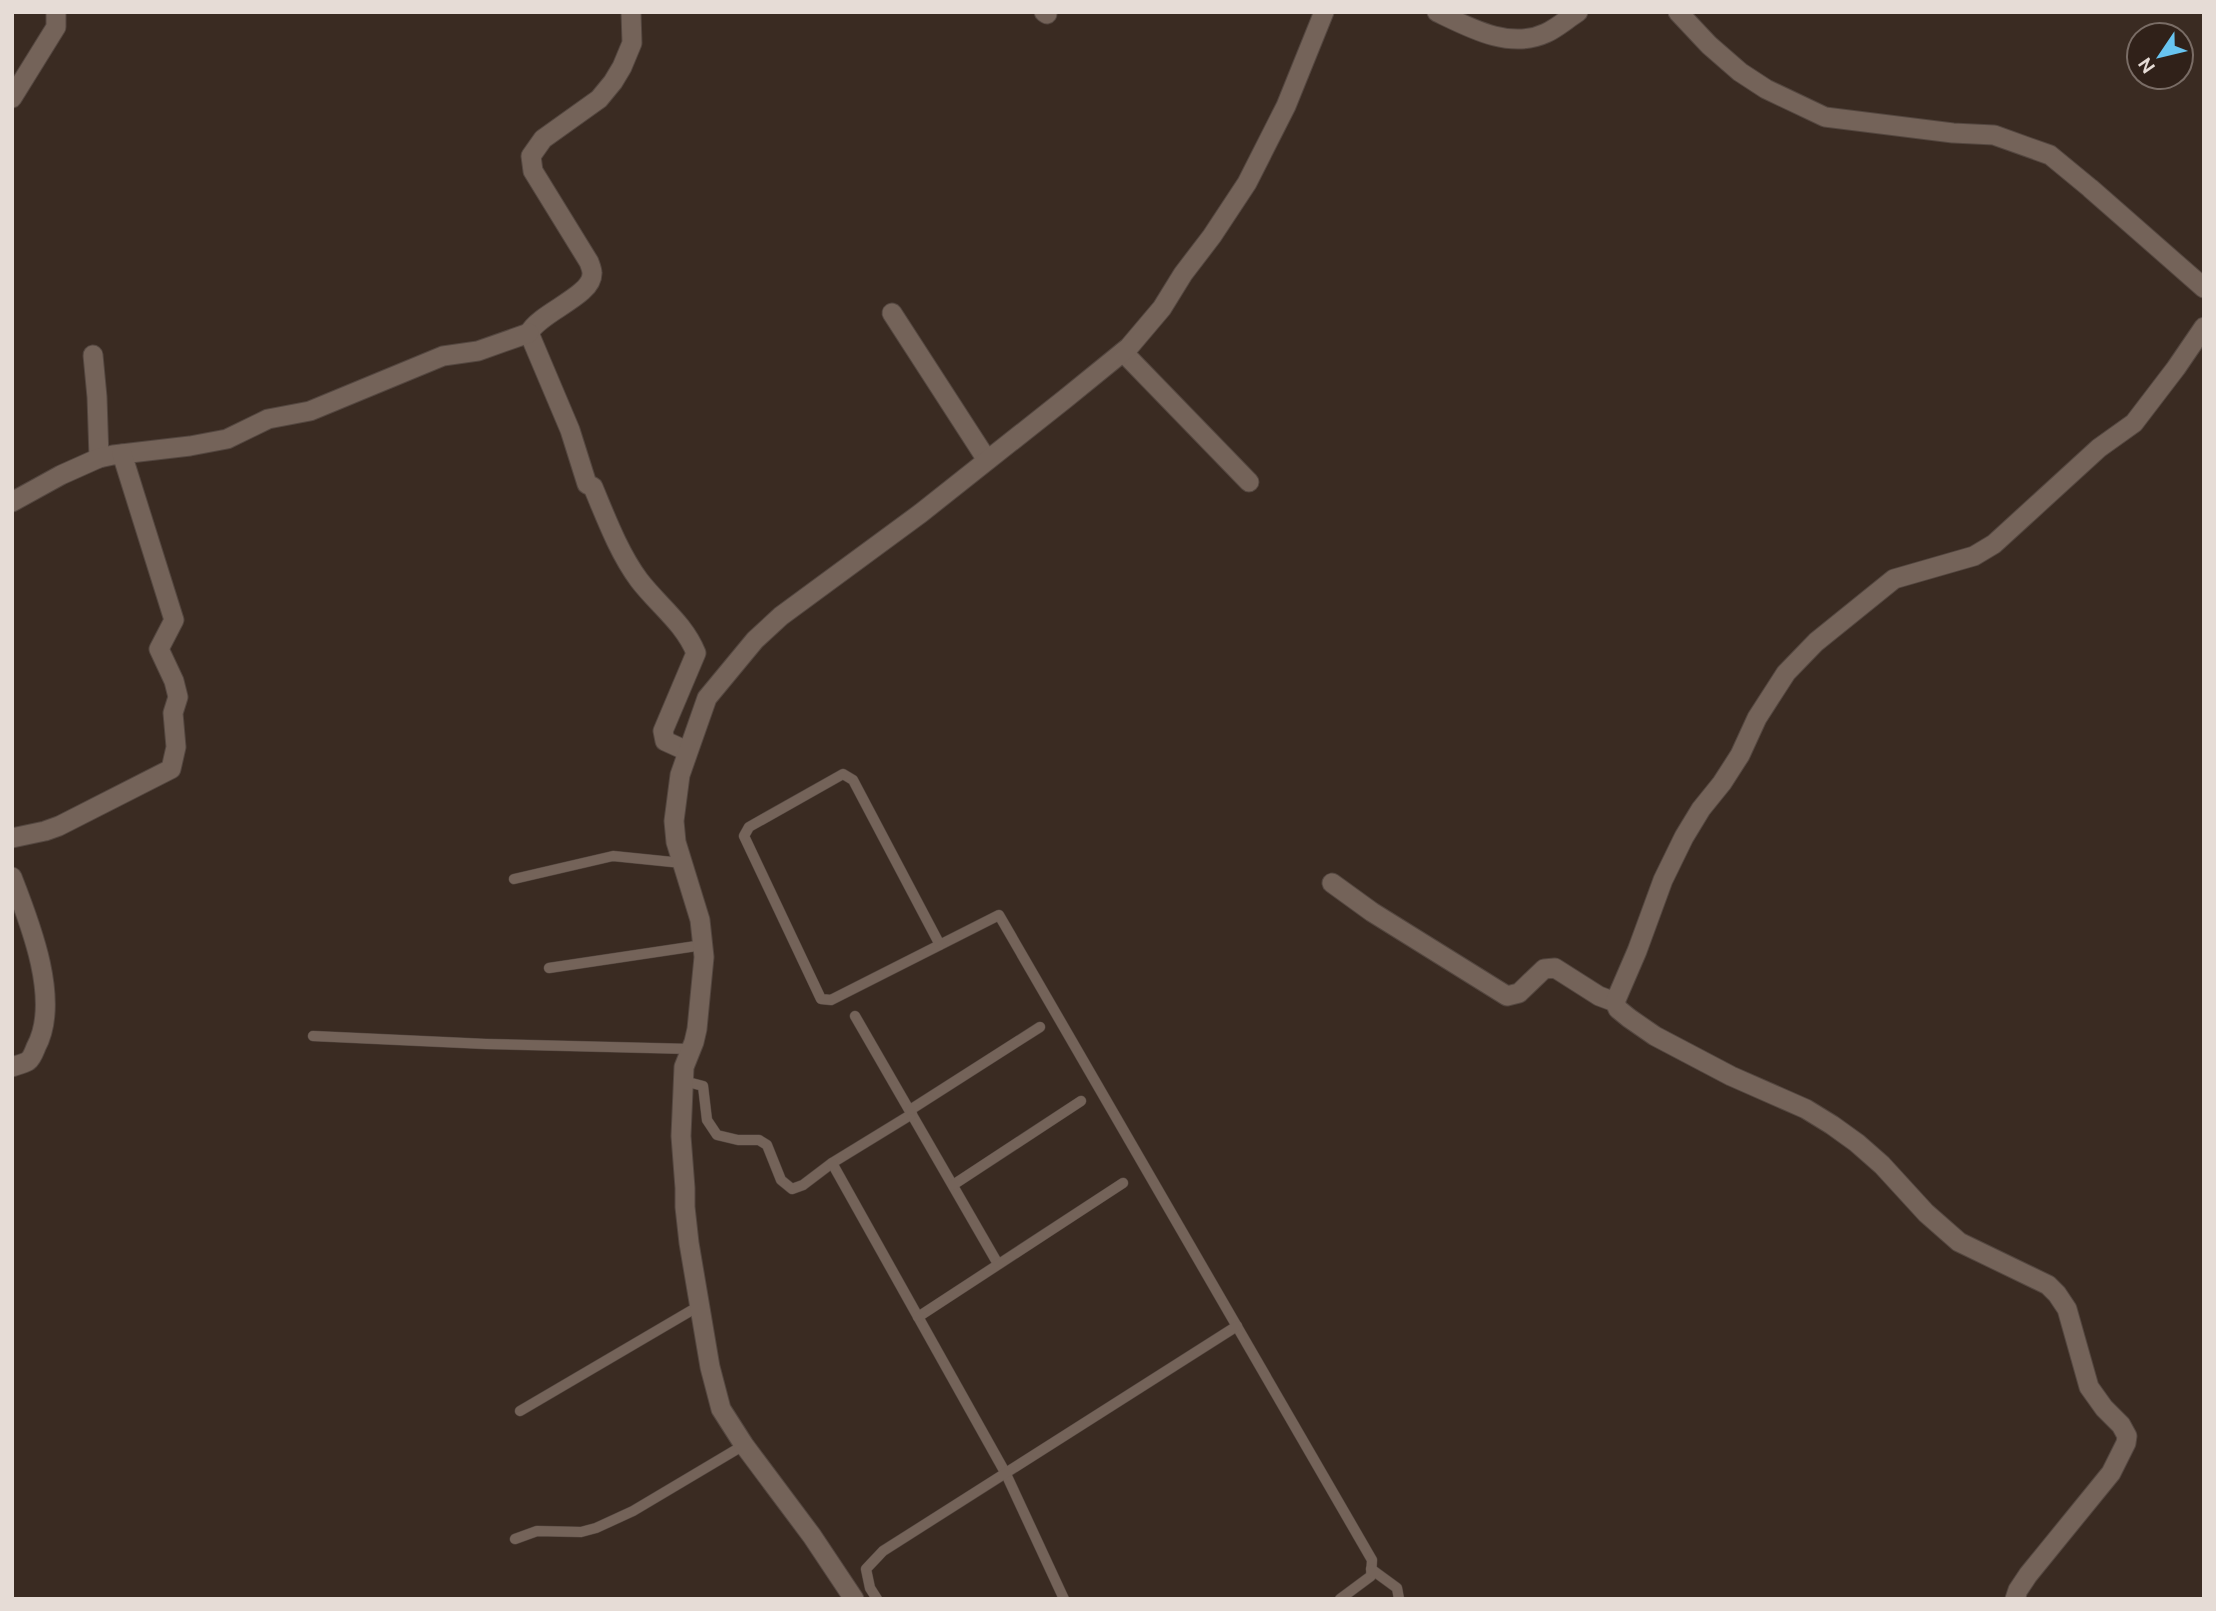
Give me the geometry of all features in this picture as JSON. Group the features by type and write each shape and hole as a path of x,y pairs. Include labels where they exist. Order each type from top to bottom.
{"street":[{"path":"12,98 56,27 56,12"},
{"path":"631,12 632,43 613,82 599,99 543,139 531,156 533,171 589,262 593,275 587,286 543,318 531,328 530,333 570,430 587,484 593,487 623,555 638,579 685,633 696,653 670,712 663,736 665,741 687,751"},
{"path":"854,1599 812,1536 744,1445 722,1409 710,1367 685,1207 681,1136 684,1067 697,1029 704,957 701,920 676,842 674,821 680,775 687,751 707,698 755,640 781,616 872,550 1123,352 1162,308 1247,183 1286,106 1324,12"},
{"path":"1437,12 1497,37 1514,41 1545,34 1578,12"},
{"path":"1678,12 1709,45 1740,72 1766,89 1825,117 1953,133 1994,135 2050,155 2204,288"},
{"path":"892,313 987,460"},
{"path":"1615,1002 1663,880 1684,837 1740,755 1757,718 1786,673 1816,642 1894,579 1910,572 1974,555 1994,544 2099,448 2134,423 2204,327"},
{"path":"12,502 99,458 227,439 268,419 310,411 443,356 478,351 530,333"},
{"path":"1123,352 1249,482"},
{"path":"93,355 99,458"},
{"path":"12,838 59,826 171,769 175,754 173,713 178,697 174,681 159,649 174,620 122,454"},
{"path":"12,877 32,929 44,985 46,1009 42,1036 30,1059 12,1067"},
{"path":"1332,883 1373,912 1507,996 1519,993 1544,969 1555,968 1599,996 1615,1002 1618,1009 1655,1036 1731,1076 1806,1110 1840,1131 1882,1165 1926,1213 1959,1242 2048,1285 2067,1309 2089,1387 2127,1436 2111,1473 2028,1576 2015,1599"}],"lane":[{"path":"940,945 853,780 844,774 749,827 744,836 821,999 831,1000 940,945 999,915 1372,1560 1371,1576 1340,1599"},
{"path":"513,879 613,856 682,863"},
{"path":"549,968 703,945"},
{"path":"855,1016 998,1264"},
{"path":"684,1081 703,1086 707,1120 717,1135 738,1140 759,1140 767,1145 781,1180 792,1189 803,1185 832,1163 1040,1027"},
{"path":"313,1036 692,1049"},
{"path":"953,1185 1081,1101"},
{"path":"832,1163 1006,1474 1064,1599"},
{"path":"918,1317 1123,1183"},
{"path":"520,1411 700,1305"},
{"path":"877,1599 870,1588 866,1569 883,1551 1237,1326"},
{"path":"515,1539 537,1531 581,1532 596,1528 633,1511 744,1445"},
{"path":"1371,1569 1397,1588 1399,1599"}]}
